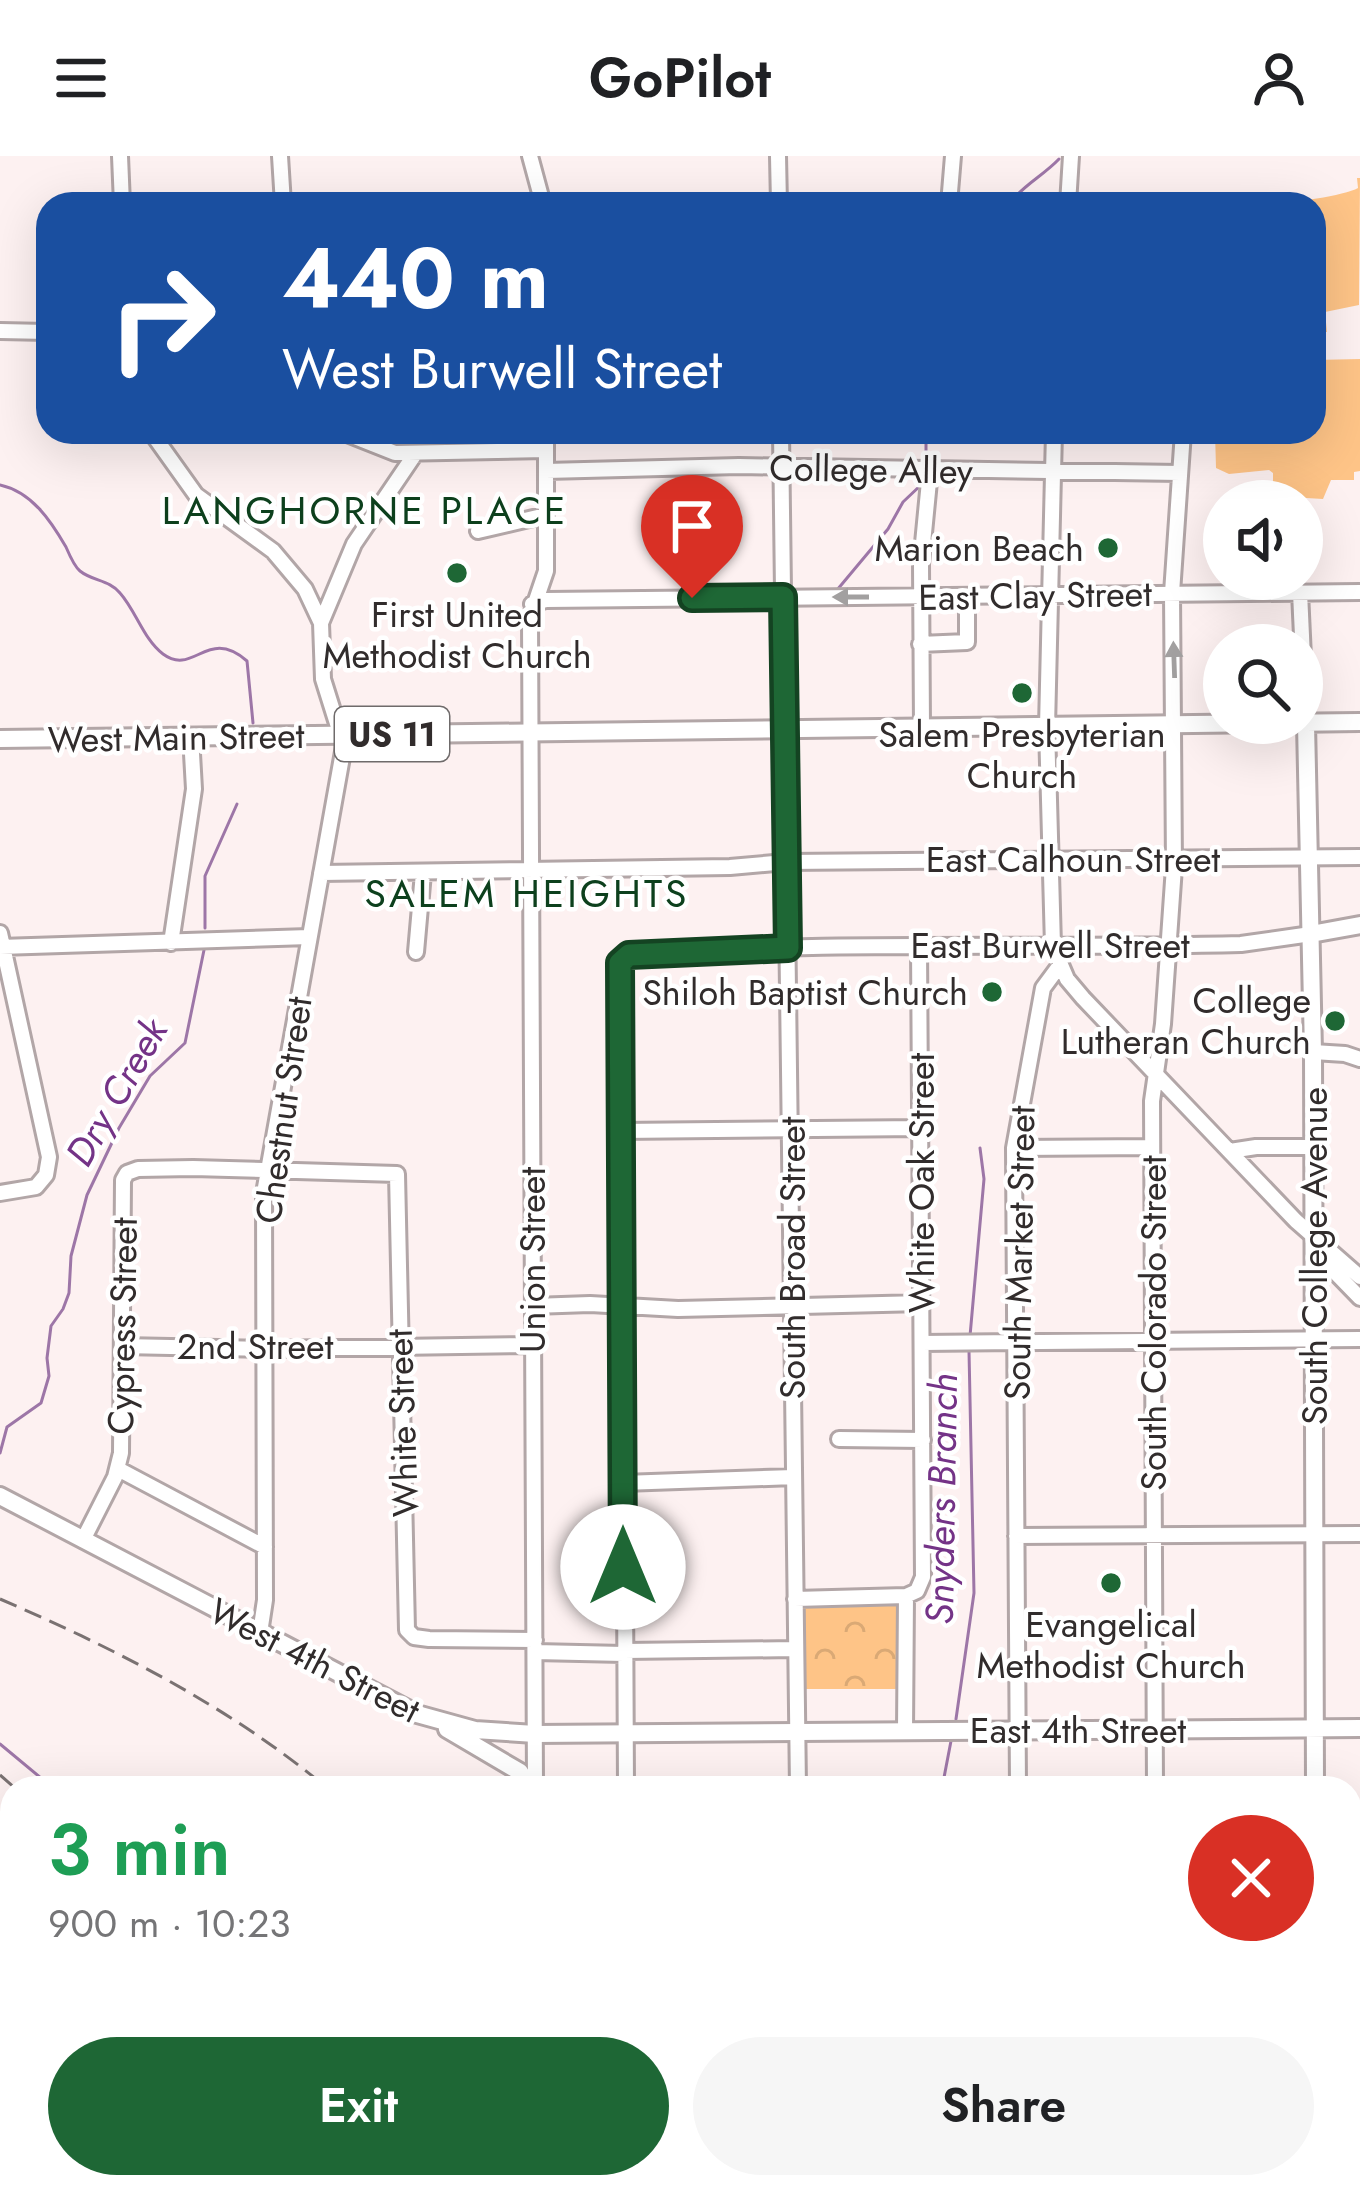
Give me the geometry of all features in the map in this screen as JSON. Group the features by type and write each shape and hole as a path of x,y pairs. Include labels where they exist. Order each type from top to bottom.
{"main road":[{"path":"1323,723 1360,722"},
{"name":"US 11","path":"784,728 1203,726"},
{"name":"West Main Street","path":"0,739 784,728"},
{"name":"South College Avenue","path":"1307,744 1315,1776"},
{"path":"1311,934 1360,926"},
{"path":"1311,934 1360,938"},
{"name":"West 4th Street","path":"0,1496 436,1721 475,1730 535,1734 797,1731"},
{"path":"436,1721 523,1776"},
{"name":"East 4th Street","path":"797,1731 1360,1728"}],"street":[{"path":"120,156 122,192"},
{"path":"280,156 282,192"},
{"path":"530,156 540,192"},
{"path":"778,156 779,192"},
{"path":"950,192 953,156"},
{"path":"1069,192 1071,156"},
{"path":"0,331 36,332"},
{"path":"160,444 196,494 286,563 305,589 321,623 323,679 342,734"},
{"path":"367,444 382,451 415,454 546,450"},
{"name":"Union Street","path":"533,1776 530,732 532,604 547,571 546,444"},
{"name":"South Broad Street","path":"781,444 798,1776"},
{"path":"1053,444 1047,594 1053,946 1083,998 1314,1238 1360,1277"},
{"name":"South Colorado Street","path":"1155,1776 1152,1147 1176,818 1172,593 1182,444"},
{"path":"321,623 355,544 415,454"},
{"name":"College Alley","path":"546,471 1180,473"},
{"path":"922,728 920,596 930,471"},
{"path":"478,531 546,515"},
{"name":"East Clay Street","path":"1323,592 1360,592"},
{"name":"East Clay Street","path":"532,604 546,600 1203,593"},
{"path":"920,644 967,642 968,596"},
{"name":"Chestnut Street","path":"260,1633 266,1547 266,1170 344,746 342,734"},
{"path":"171,943 194,789 191,736"},
{"name":"East Calhoun Street","path":"321,873 730,867 786,862 1360,857"},
{"path":"416,952 423,873"},
{"name":"East Burwell Street","path":"620,1131 620,963 629,955 788,948 1241,944 1311,934"},
{"path":"0,1193 36,1187 46,1175 48,1149 1,942 309,938"},
{"name":"White Oak Street","path":"906,1596 919,1588 923,1565 920,946"},
{"name":"South Market Street","path":"1018,1776 1014,1148 1043,988 1060,965"},
{"path":"1312,1052 1358,1059"},
{"path":"626,1776 620,1131 921,1128"},
{"path":"1014,1148 1152,1147"},
{"path":"1229,1151 1313,1147"},
{"name":"Cypress Street","path":"83,1540 118,1468 122,1439 124,1176 138,1168 266,1170"},
{"name":"White Street","path":"266,1170 397,1174 406,1627 413,1637 535,1646"},
{"path":"1314,1238 1328,1264 1360,1298"},
{"path":"533,1306 922,1303"},
{"path":"922,1343 1360,1339"},
{"name":"2nd Street","path":"122,1346 533,1346"},
{"path":"839,1439 922,1440"},
{"path":"118,1468 266,1547"},
{"path":"623,1484 794,1477"},
{"path":"1016,1536 1360,1534"},
{"path":"795,1599 906,1596 905,1731"},
{"path":"535,1646 624,1653 795,1648"}],"green space":[{"path":"1360,178 1359,305 1326,312 1326,196 1358,188"},
{"path":"1360,359 1360,471 1354,472 1354,480 1331,480 1323,499 1323,480 1273,480 1269,470 1229,474 1216,468 1215,444 1326,444 1326,360"},
{"path":"900,1603 901,1689 803,1689 803,1606"}],"waterway":[{"path":"1019,192 1059,159"},
{"path":"926,444 926,466"},
{"path":"837,590 922,484"},
{"name":"Dry Creek","path":"0,485 22,494 39,509 78,569 116,589 163,654 184,660 221,648 247,661 253,723"},
{"name":"Dry Creek","path":"205,928 205,876 237,804"},
{"name":"Dry Creek","path":"0,1453 7,1427 41,1403 49,1376 51,1326 69,1293 71,1256 87,1195 150,1076 185,1043 204,950"},
{"name":"Snyders Branch","path":"970,1336 984,1179 980,1148"},
{"name":"Snyders Branch","path":"956,1719 974,1593 969,1351"},
{"name":"Snyders Branch","path":"944,1776 951,1741"},
{"name":"Dry Creek","path":"0,1744 39,1776"}],"railway":[{"path":"0,1599 171,1682 251,1731 312,1776"}],"place":[{"name":"Marion Beach","path":"1108,548"},
{"name":"First United Methodist Church","path":"457,573"},
{"name":"Salem Presbyterian Church","path":"1022,693"},
{"name":"Shiloh Baptist Church","path":"992,992"},
{"name":"College Lutheran Church","path":"1335,1021"},
{"name":"Evangelical Methodist Church","path":"1111,1583"}],"district":[{"name":"LANGHORNE PLACE","path":"365,510"},
{"name":"SALEM HEIGHTS","path":"527,893"}],"route":[{"path":"623,1567 620,963 629,955 788,948 783,597 692,598"}]}
